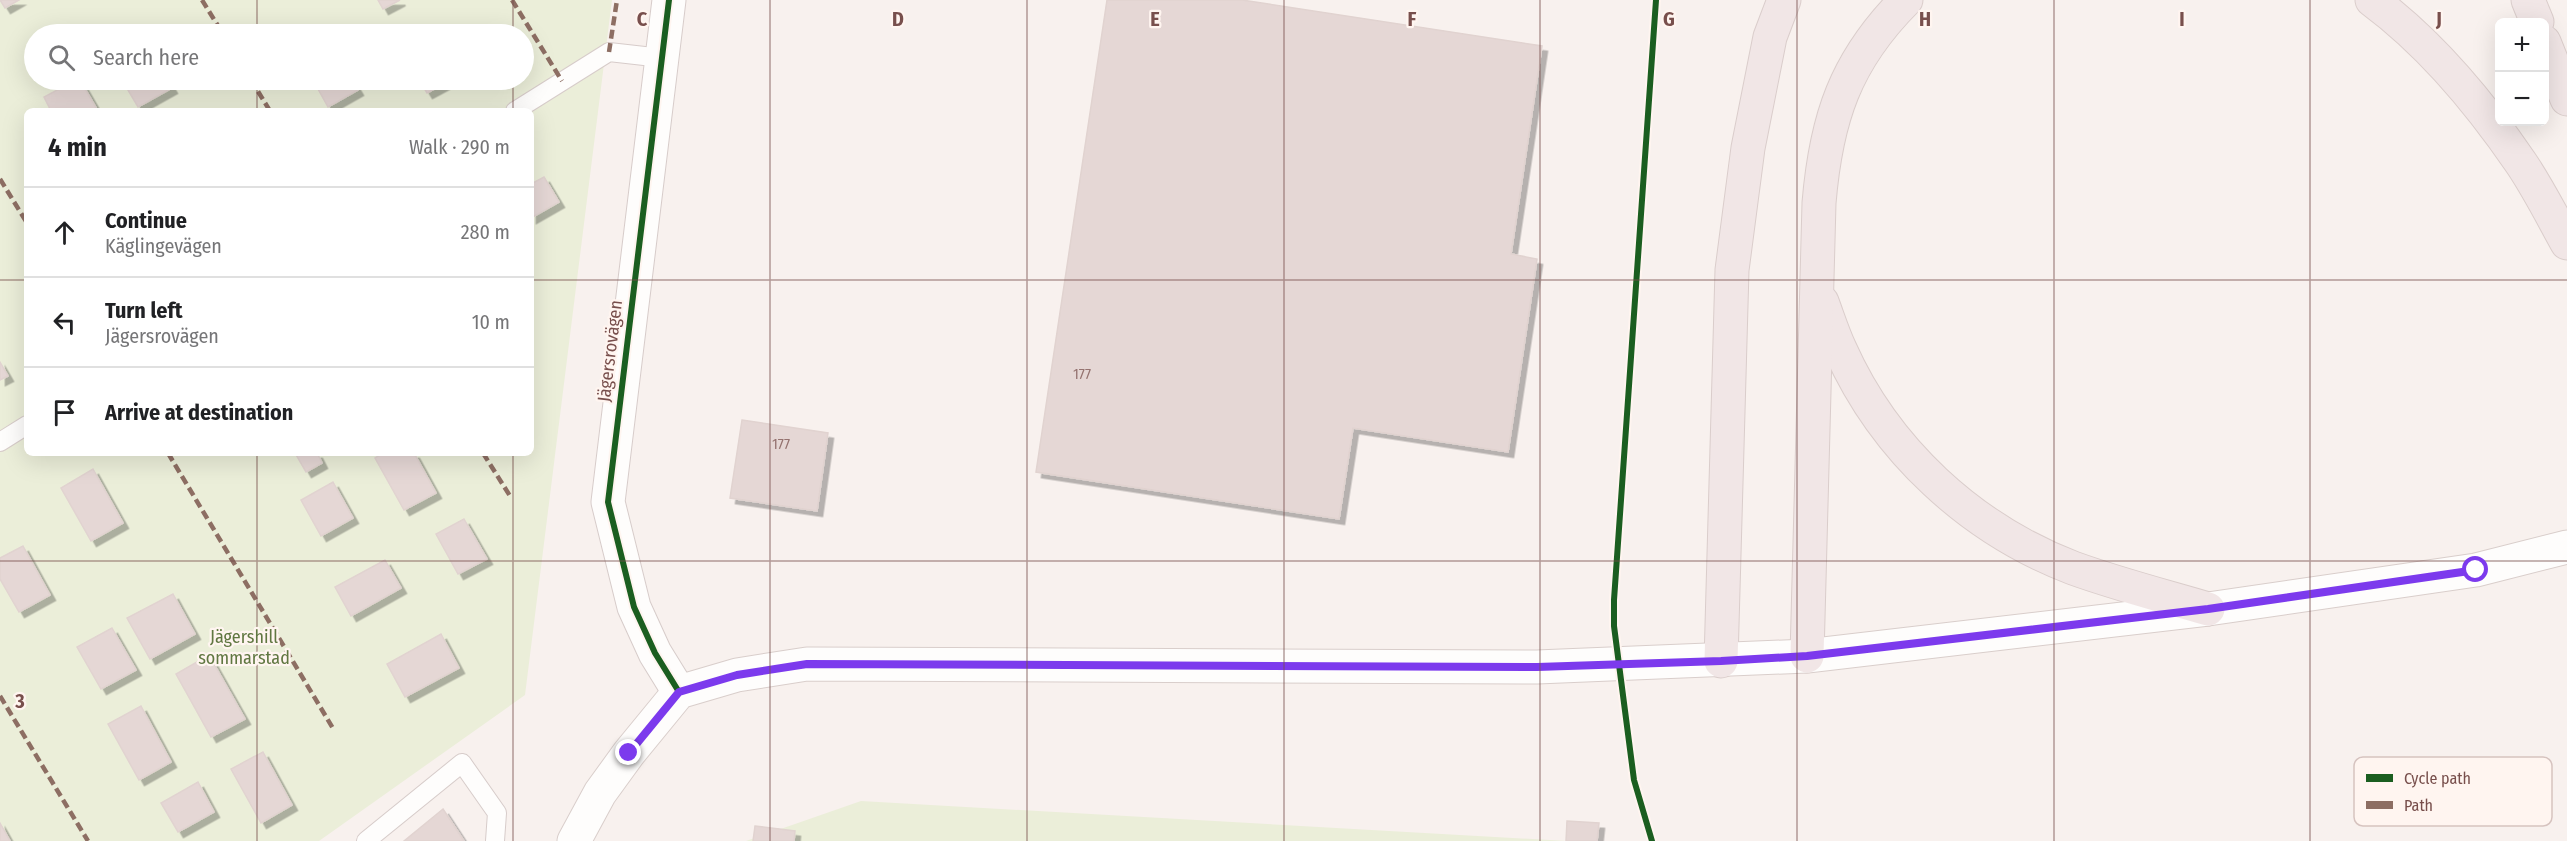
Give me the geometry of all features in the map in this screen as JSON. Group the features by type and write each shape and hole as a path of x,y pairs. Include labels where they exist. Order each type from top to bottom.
{"highway":[{"path":"1721,661 1732,270 1748,148 1770,37 1784,0"},
{"path":"1807,656 1818,203 1823,157 1834,112 1857,60 1890,16 1906,0"},
{"path":"2372,0 2453,74 2521,163 2567,243"},
{"path":"2528,0 2535,18"},
{"path":"2549,54 2567,99"},
{"path":"1817,290 1840,350 1875,412 1915,464 1963,507 2020,543 2073,567 2208,609"}],"main road":[{"name":"Jägersrovägen","path":"669,0 608,502 634,607 679,692"},
{"path":"574,841 600,793 629,753 679,692 737,675 807,664 1537,667 1807,656 2208,609 2476,570 2567,547"}],"lane":[{"path":"520,108 609,52 662,58"},
{"path":"0,442 24,427"},
{"path":"366,841 462,763 497,813 495,841"}],"green space":[{"name":"Jägershill sommarstad","path":"0,0 612,0 525,695 319,841 0,841"},
{"path":"861,801 1567,841 746,841"}],"building":[{"path":"0,0 19,0 5,8"},
{"path":"378,0 400,0 383,9"},
{"path":"1107,0 1242,0 1542,46 1511,254 1537,259 1508,452 1353,428 1339,519 1036,472"},
{"path":"57,90 86,90 96,108 50,108 44,97"},
{"path":"128,90 168,90 138,107"},
{"path":"319,90 358,90 328,107"},
{"path":"544,177 559,202 534,216 534,182"},
{"path":"0,362 8,376 0,380"},
{"path":"742,420 828,433 817,511 730,498"},
{"path":"297,456 318,456 322,463 306,472"},
{"path":"378,456 416,456 436,493 404,510 375,458"},
{"path":"93,469 123,523 91,541 61,488"},
{"path":"333,482 353,518 321,536 301,500"},
{"path":"464,519 487,559 458,574 436,534"},
{"path":"23,546 50,595 19,612 0,579 0,558"},
{"path":"385,560 401,588 351,616 335,587"},
{"path":"173,594 195,634 150,659 127,618"},
{"path":"112,628 136,670 101,689 77,647"},
{"path":"441,634 459,668 405,697 387,664"},
{"path":"209,655 245,719 211,737 176,674"},
{"path":"141,706 171,762 139,780 108,724"},
{"path":"263,752 292,805 261,823 231,769"},
{"path":"198,782 214,812 178,832 161,803"},
{"path":"443,809 464,841 404,841"},
{"path":"1567,821 1599,823 1597,841 1566,841"},
{"path":"0,823 10,841 0,841"},
{"path":"755,826 795,831 794,841 753,841"}],"marked path":[{"path":"202,0 217,24"},
{"path":"512,0 527,24"},
{"path":"609,52 617,0"},
{"path":"534,36 562,81"},
{"path":"257,90 268,108"},
{"path":"0,179 24,218"},
{"path":"170,456 334,730"},
{"path":"485,456 510,496"},
{"path":"0,696 88,841"}],"cycle path":[{"path":"669,0 608,502 634,607 655,653 679,692"},
{"path":"1652,841 1634,780 1614,626 1614,600 1656,0"}],"route":[{"path":"629,753 679,692 737,675 807,664 1537,667 1721,661 1807,656 2208,609 2476,570"}]}
